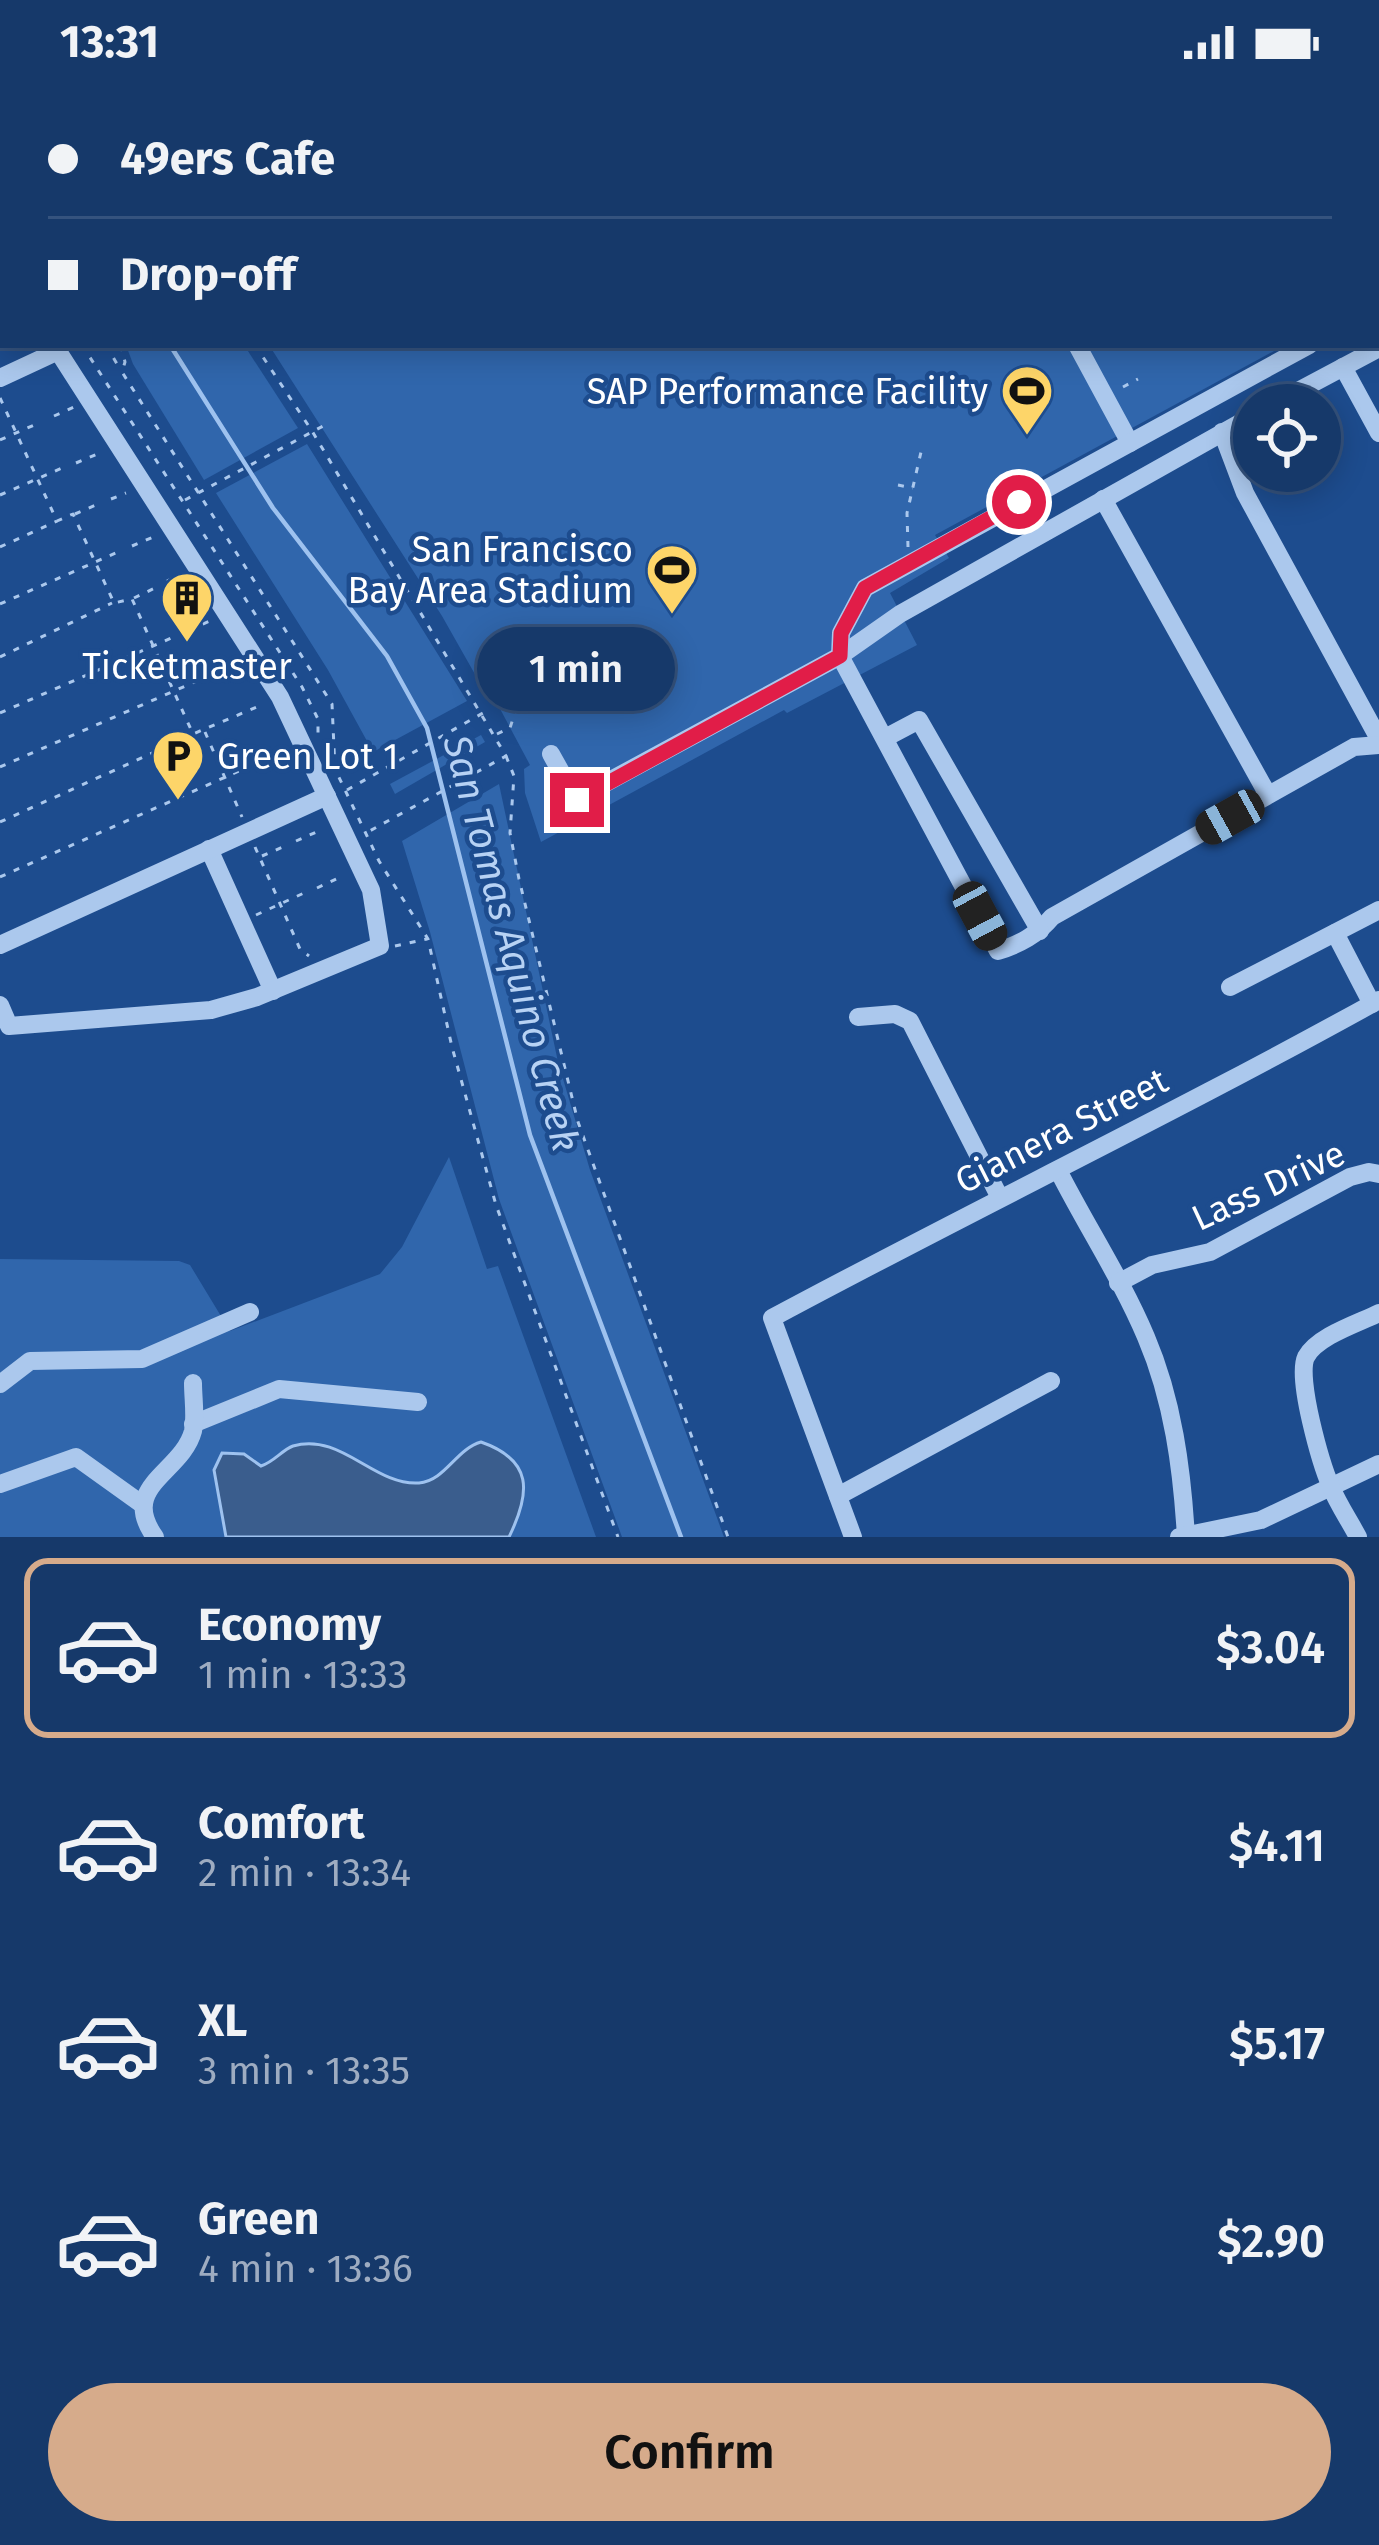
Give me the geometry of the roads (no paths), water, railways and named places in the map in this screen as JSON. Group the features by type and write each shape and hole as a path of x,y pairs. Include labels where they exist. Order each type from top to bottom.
{"street":[{"path":"0,378 56,348 280,697 302,743 336,793 371,890 380,946 274,991 191,1014 9,1026 0,1005"},
{"path":"1079,348 1130,442"},
{"path":"1222,431 1245,493 1379,742 1354,747 998,951 840,656 841,633 865,588 1303,348"},
{"path":"1311,384 1379,348"},
{"path":"1343,367 1379,434"},
{"path":"551,754 577,800 840,656 900,614 1233,426"},
{"path":"1103,499 1268,795"},
{"path":"885,738 920,720 1040,931"},
{"path":"0,945 336,793"},
{"path":"209,850 274,991"},
{"path":"1230,987 1379,910"},
{"path":"1335,933 1376,1002"},
{"name":"Gianera Street","path":"838,1496 772,1318 999,1196 1059,1172 1376,1002"},
{"path":"858,1017 895,1014 910,1022 999,1196"},
{"path":"1059,1172 1146,1337 1180,1464 1184,1536 1261,1520 1379,1464"},
{"name":"Lass Drive","path":"1118,1283 1152,1265 1210,1252 1350,1177 1379,1174"},
{"path":"0,1384 30,1361 142,1359 250,1312"},
{"path":"1358,1537 1331,1486 1303,1378 1305,1360 1319,1344 1379,1312"},
{"path":"853,1537 838,1496 1051,1381"},
{"path":"155,1537 145,1523 143,1504 190,1437 193,1383"},
{"path":"193,1424 279,1389 418,1402"},
{"path":"0,1484 76,1457 143,1504"}],"waterway":[{"name":"San Tomas Aquino Creek","path":"172,348 273,508 387,656 427,728 530,1135 681,1537"}],"place":[{"name":"SAP Performance Facility","path":"1027,437"},
{"name":"San Francisco Bay Area Stadium","path":"672,616"},
{"name":"Ticketmaster","path":"187,644"},
{"name":"Green Lot 1","path":"178,802"}]}
